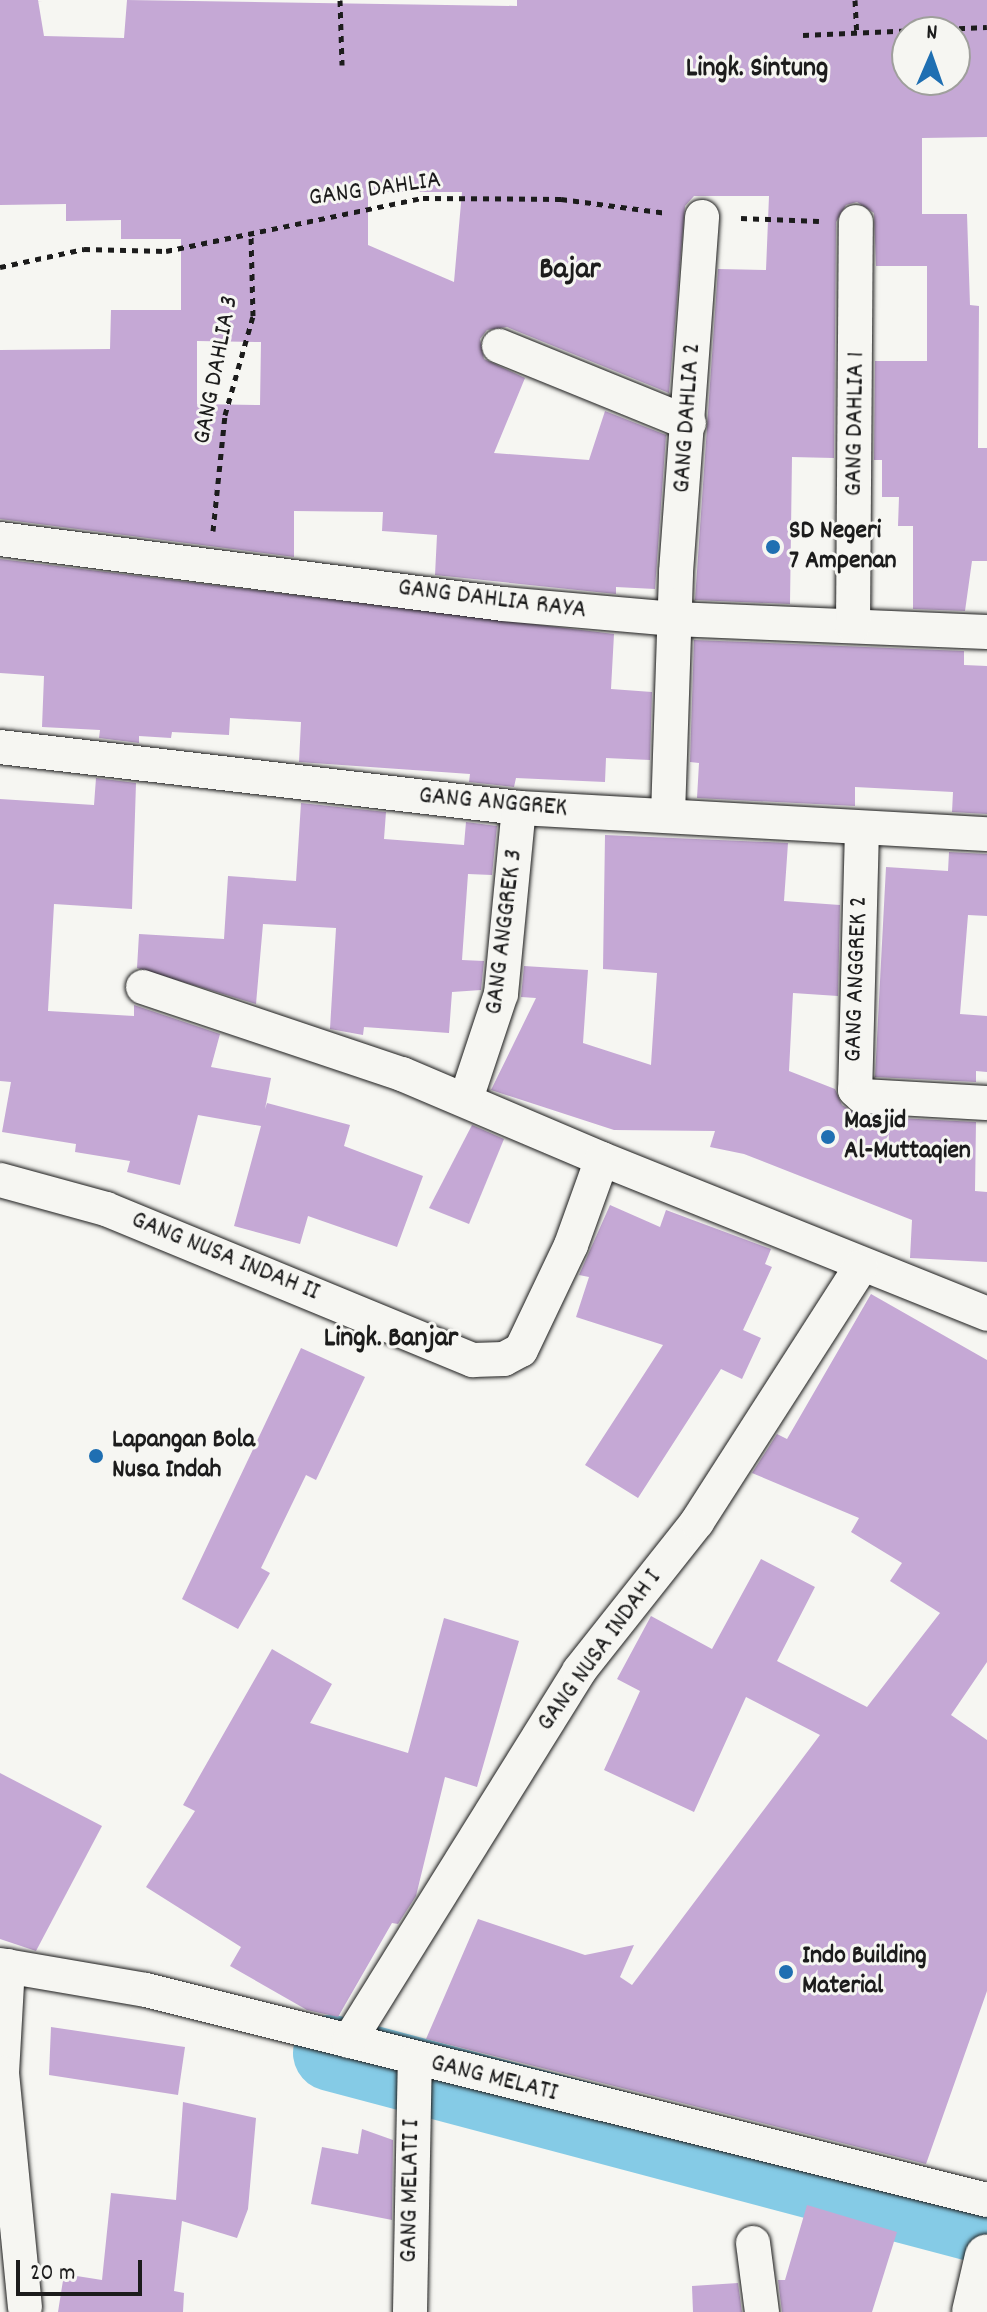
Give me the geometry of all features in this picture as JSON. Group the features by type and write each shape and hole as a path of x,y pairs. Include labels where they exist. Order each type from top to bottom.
{"street":[{"name":"GANG DAHLIA 2","path":"668,815 674,619 702,217"},
{"name":"GANG DAHLIA 1","path":"853,626 856,222"},
{"path":"499,346 689,423"},
{"name":"GANG DAHLIA RAYA","path":"0,539 503,604 674,619 987,632"},
{"name":"GANG ANGGREK","path":"0,747 519,808 987,834"},
{"name":"GANG ANGGREK 3","path":"466,1099 501,994 519,808"},
{"name":"GANG ANGGREK 2","path":"862,829 855,1090 862,1096 987,1103"},
{"path":"143,987 466,1099 861,1267 987,1314"},
{"name":"GANG NUSA INDAH II","path":"0,1180 106,1209 418,1340 489,1361 521,1350 571,1245 602,1159"},
{"name":"GANG NUSA INDAH I","path":"349,2041 579,1671 697,1522 861,1267"},
{"path":"5,1969 2,2073 25,2307"},
{"name":"GANG MELATI","path":"5,1969 146,1990 349,2041 415,2065 987,2200"},
{"name":"GANG MELATI I","path":"410,2312 410,2144 415,2065"},
{"path":"753,2243 762,2312"}],"path":[{"path":"340,0 342,65"},
{"path":"855,0 857,33"},
{"path":"803,35 987,27"},
{"name":"GANG DAHLIA","path":"0,267 84,249 166,251 423,198 561,199 702,217 856,222"},
{"name":"GANG DAHLIA 3","path":"209,564 225,415 253,316 251,232"}],"building":[{"path":"0,0 38,0 44,36 124,38 127,0 517,6 517,0 987,0 987,137 922,138 922,214 967,214 970,305 979,306 978,448 987,448 987,561 972,561 965,611 913,609 913,526 898,526 899,497 882,497 882,460 874,460 875,361 927,361 927,266 876,266 874,213 857,202 846,205 836,222 834,458 792,457 790,604 695,600 718,269 766,270 769,196 694,196 685,206 669,393 507,327 487,330 480,339 484,359 525,378 494,453 589,460 605,411 666,435 655,589 616,587 616,594 435,575 437,535 382,531 383,512 294,511 294,557 0,519 0,350 110,349 111,310 181,310 181,239 121,239 121,220 66,221 66,204 0,205","holes":["368,192 462,192 454,282 368,245","197,341 261,342 260,405 197,404"]},
{"path":"0,559 614,634 611,689 652,692 650,760 606,758 605,782 516,778 514,787 469,782 470,774 299,762 301,722 230,718 229,735 172,732 171,738 139,736 139,743 99,738 100,730 42,727 44,676 0,673"},
{"path":"694,640 964,651 964,665 987,666 987,814 952,812 953,792 855,787 855,806 697,798 699,763 690,762"},
{"path":"96,778 136,783 132,909 54,904 48,1011 134,1016 134,1005 220,1034 211,1067 271,1078 265,1109 267,1103 350,1125 344,1146 423,1176 397,1247 308,1216 300,1244 234,1226 261,1126 198,1115 180,1185 127,1172 130,1161 75,1152 76,1144 2,1132 11,1082 0,1081 0,799 94,805"},
{"path":"301,803 386,812 384,839 464,845 466,822 497,826 492,875 468,874 462,960 484,961 481,990 452,992 449,1033 364,1027 363,1035 330,1029 336,928 263,924 256,1004 137,968 139,934 224,939 228,876 296,881"},
{"path":"605,835 788,843 784,901 840,905 838,996 793,993 789,1071 835,1089 842,1105 860,1116 976,1122 975,1191 987,1192 987,1262 910,1258 912,1220 744,1154 710,1147 715,1131 614,1130 491,1090 536,998 521,997 524,966 588,970 583,1043 651,1065 657,973 603,969"},
{"path":"949,852 987,854 987,916 968,915 960,1014 987,1016 987,1072 976,1071 976,1082 875,1077 886,867 948,871"},
{"path":"472,1125 504,1139 469,1224 429,1208"},
{"path":"610,1205 660,1227 666,1210 771,1249 765,1264 772,1267 743,1330 761,1338 742,1379 721,1369 638,1498 585,1465 663,1345 576,1317 589,1277 579,1275"},
{"path":"871,1294 987,1360 987,1662 951,1715 987,1740 987,1991 926,2164 426,2039 478,1919 585,1955 634,1945 620,1977 632,1985 820,1735 746,1697 694,1812 604,1770 640,1691 617,1679 651,1616 712,1649 761,1559 815,1587 777,1661 867,1707 940,1613 890,1581 902,1563 851,1532 859,1518 752,1473 777,1434 787,1439"},
{"path":"301,1348 365,1377 316,1480 306,1475 261,1568 270,1573 238,1629 182,1599"},
{"path":"444,1618 519,1641 477,1787 445,1777 416,1896 398,1924 392,1923 338,2017 307,2010 230,1966 241,1947 146,1887 195,1811 183,1805 272,1649 332,1684 310,1723 408,1753"},
{"path":"0,1773 102,1826 36,1951 0,1939"},
{"path":"51,2027 185,2047 178,2095 49,2075"},
{"path":"183,2102 256,2118 248,2209 237,2238 182,2221 174,2291 184,2293 183,2312 58,2312 64,2274 102,2280 111,2193 176,2200"},
{"path":"362,2129 393,2140 392,2220 311,2204 322,2147 358,2154"},
{"path":"807,2205 897,2232 872,2312 782,2312 778,2280 785,2280"},
{"path":"738,2283 742,2312 693,2312 692,2286"}],"waterway":[{"path":"331,2053 987,2227"}],"place":[{"name":"SD Negeri 7 Ampenan","path":"773,547"},
{"name":"Masjid Al-Muttaqien","path":"828,1137"},
{"name":"Lapangan Bola Nusa Indah","path":"96,1456"},
{"name":"Indo Building Material","path":"786,1972"}],"district":[{"name":"Lingk. Sintung","path":"757,70"},
{"name":"Bajar","path":"570,272"},
{"name":"Lingk. Banjar","path":"391,1340"}]}
